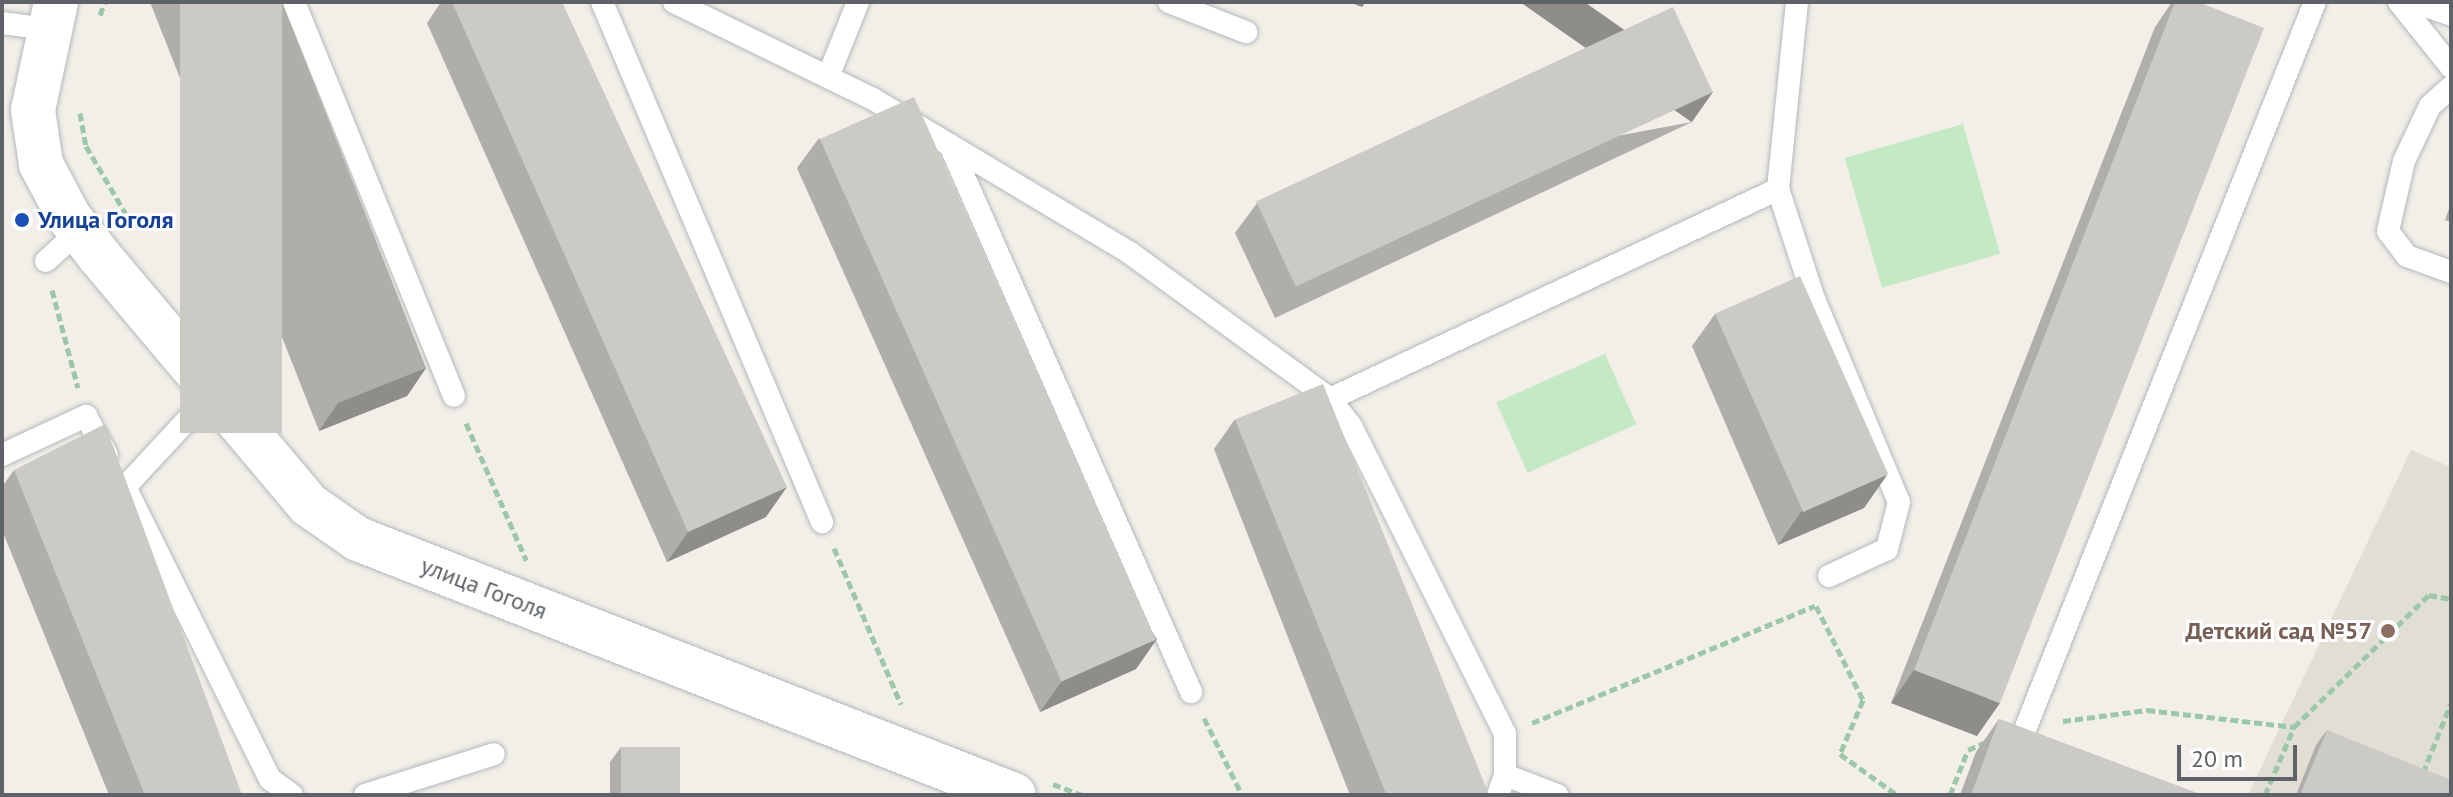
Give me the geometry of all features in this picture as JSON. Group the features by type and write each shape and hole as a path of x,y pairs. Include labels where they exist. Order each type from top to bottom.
{"street":[{"name":"улица Гоголя","path":"52,16 33,110 41,164 74,223 309,505 358,539 1026,787"}],"lane":[{"path":"294,2 454,396"},
{"path":"602,2 822,522"},
{"path":"674,2 828,77 950,145 1130,253 1330,399 1351,426 1505,734 1502,785 1557,795"},
{"path":"828,77 858,2"},
{"path":"1169,2 1246,32"},
{"path":"1797,2 1778,189 1814,299 1899,502 1887,549 1829,576"},
{"path":"2026,727 2315,2"},
{"path":"2399,2 2451,67"},
{"path":"2414,2 2451,15"},
{"path":"2,23 52,16"},
{"path":"2451,87 2430,106 2404,161 2388,231 2407,256 2451,272"},
{"path":"950,145 1191,692"},
{"path":"1330,399 1778,189"},
{"path":"46,261 74,223"},
{"path":"125,487 214,391"},
{"path":"2,455 86,416 125,487 270,779 292,795"},
{"path":"365,795 494,754"}],"path":[{"path":"96,23 105,2"},
{"path":"77,97 86,146 135,229"},
{"path":"46,261 86,416"},
{"path":"454,396 531,572"},
{"path":"822,522 907,717"},
{"path":"1505,734 1815,606 1829,576"},
{"path":"2265,795 2294,727 2429,595 2451,599"},
{"path":"1815,606 1863,700 1840,754 1897,795"},
{"path":"1191,692 1242,795"},
{"path":"2420,782 2451,703"},
{"path":"1950,795 1968,750 2026,727 2147,710 2294,727"},
{"path":"1026,787 1082,795"}],"shaded area":[{"name":"Детский сад №57","path":"2411,450 2451,467 2451,795 2248,795"}],"green space":[{"path":"1963,124 2000,254 1882,288 1845,158"},
{"path":"1605,354 1636,424 1528,473 1496,402"}],"building":[{"path":"180,2 282,2 282,433 180,433"},
{"path":"452,2 562,2 787,487 688,532"},
{"path":"2175,2 2198,2 2264,28 2000,703 1914,670"},
{"path":"1673,7 1713,92 1296,287 1256,201"},
{"path":"914,97 1156,640 1062,682 820,139"},
{"path":"1800,276 1888,474 1803,512 1715,314"},
{"path":"1323,384 1489,794 1387,795 1235,420"},
{"path":"105,424 242,795 145,795 14,470"},
{"path":"1999,719 2202,795 1971,795"},
{"path":"2327,730 2451,780 2451,795 2300,795"},
{"path":"621,747 680,747 680,795 621,795"}],"place":[{"name":"Улица Гоголя","path":"22,220"},
{"name":"Детский сад №57","path":"2388,631"}]}
